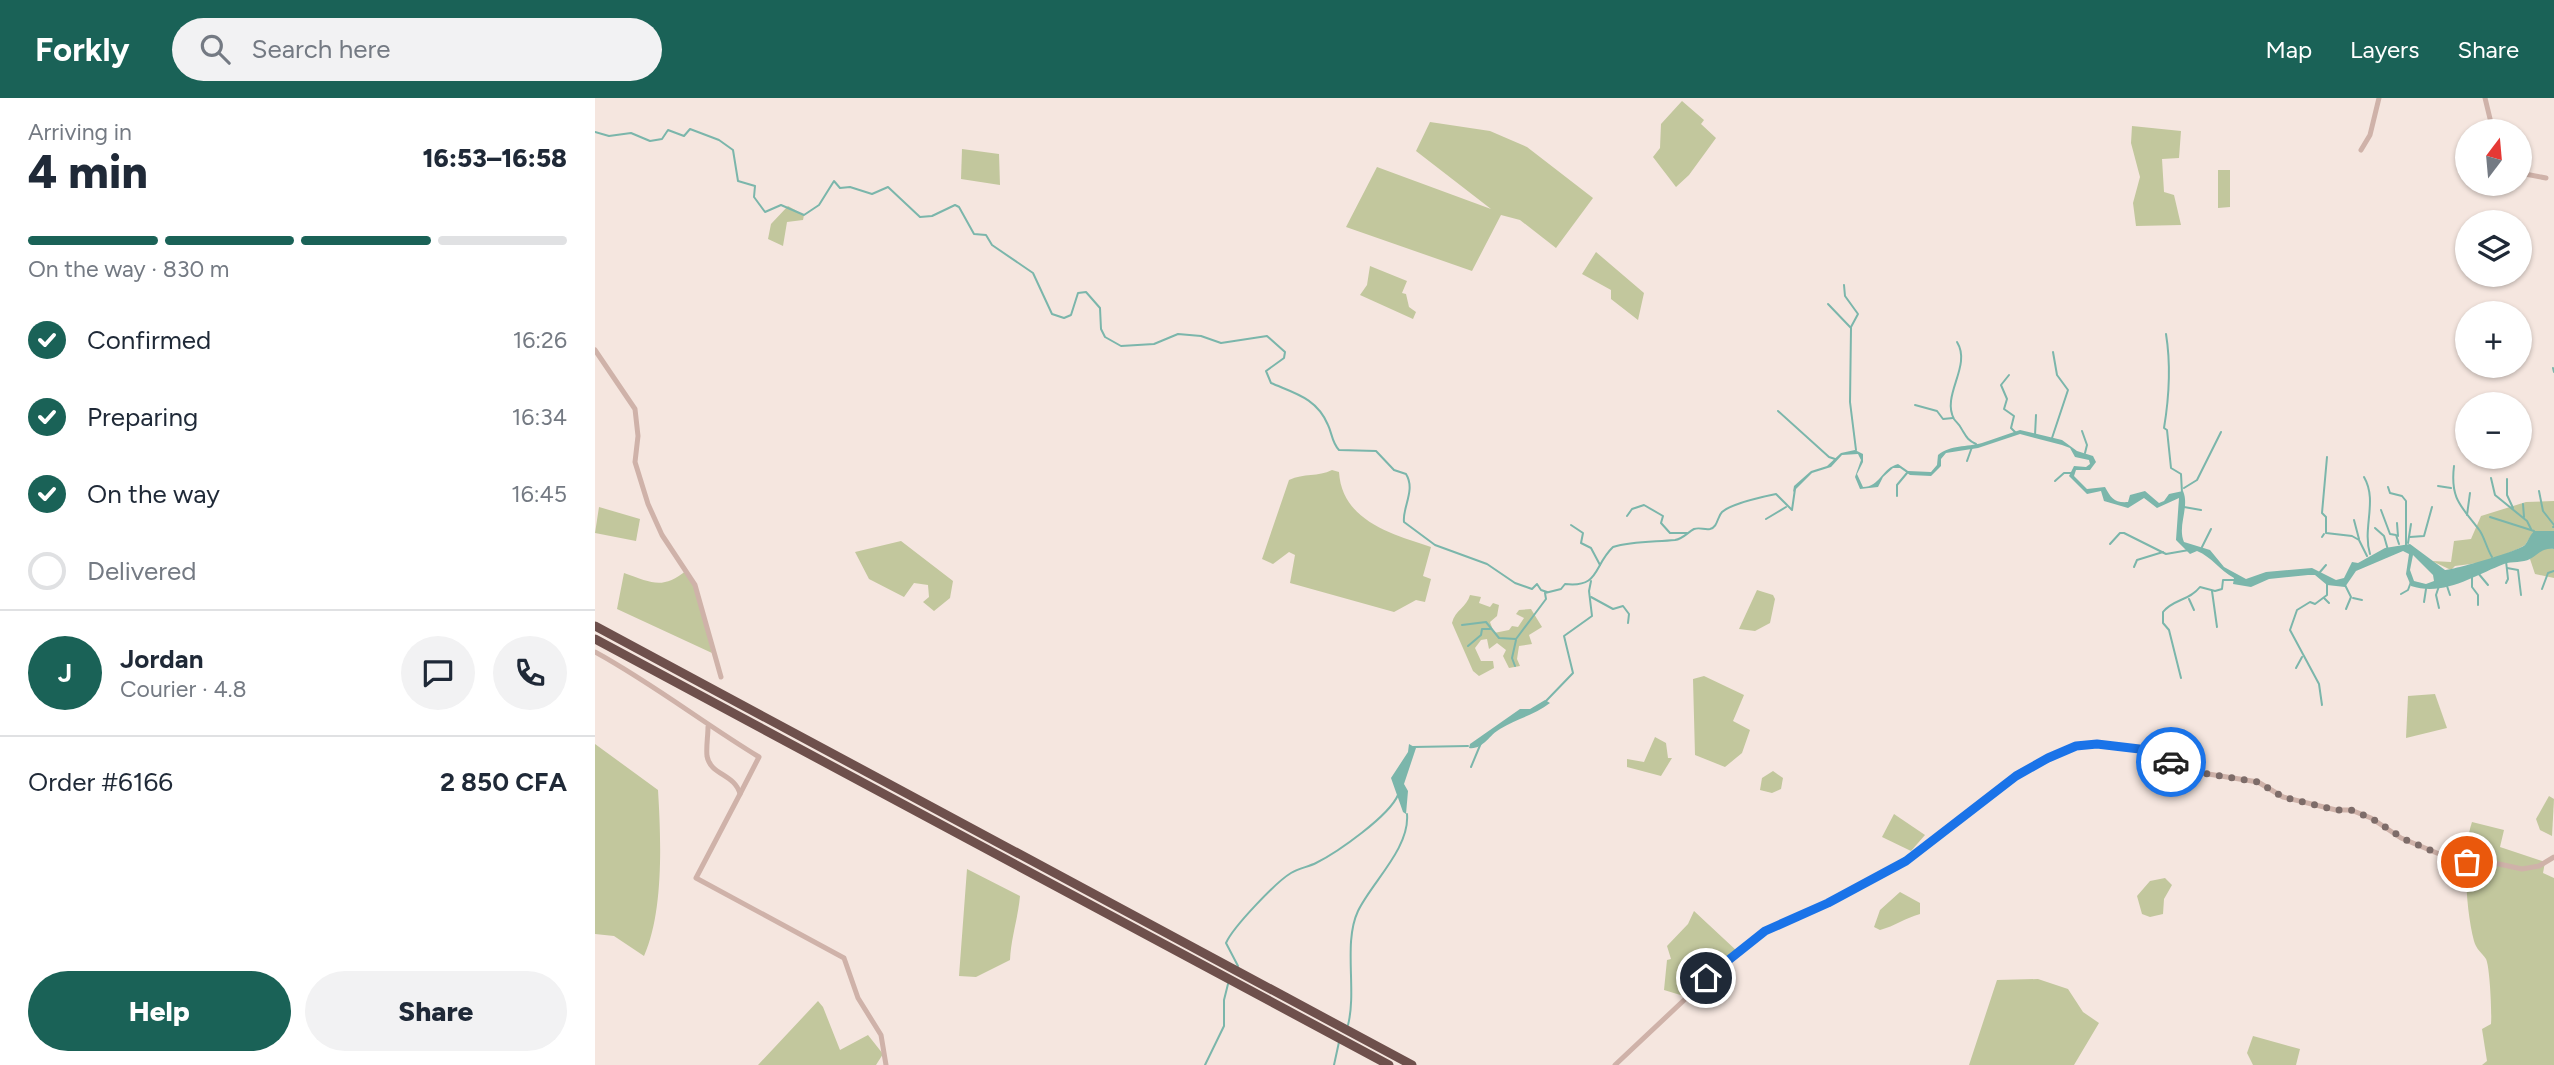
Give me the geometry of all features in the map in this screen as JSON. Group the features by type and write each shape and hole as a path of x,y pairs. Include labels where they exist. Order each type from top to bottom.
{"highway":[{"path":"595,626 1412,1065"},
{"path":"595,639 1389,1065"}],"street":[{"path":"2361,150 2370,135 2379,98"},
{"path":"2485,98 2490,119"},
{"path":"2532,175 2546,178"},
{"path":"595,350 635,409 638,436 635,462 648,504 662,535 695,586 721,677"},
{"path":"595,652 678,704 708,727 759,757 696,878 844,958 858,998 881,1035 886,1065"},
{"path":"708,727 707,757 710,765 733,780 740,794"},
{"path":"1615,1065 1713,972 1765,931 1828,903 1906,861 2016,776 2076,746 2097,744 2148,750 2202,773 2258,782 2283,797 2336,810 2351,810 2371,818 2401,838 2456,861 2499,863 2522,869 2539,866 2554,856"}],"green space":[{"path":"1682,101 1704,120 1701,124 1716,138 1689,175 1676,187 1653,157 1660,148 1661,124"},
{"path":"1430,122 1490,131 1527,147 1593,198 1556,248 1520,220 1501,215 1472,271 1346,227 1377,167 1491,209 1416,151"},
{"path":"2132,126 2181,131 2179,158 2162,159 2164,192 2174,195 2181,225 2136,226 2133,203 2140,177 2131,143"},
{"path":"962,149 999,154 1000,185 961,179"},
{"path":"2218,170 2230,170 2230,207 2218,208"},
{"path":"788,206 804,215 803,220 787,222 783,246 768,239 771,224"},
{"path":"1596,252 1644,293 1638,320 1611,299 1611,290 1582,274"},
{"path":"1370,266 1407,281 1402,293 1406,294 1409,307 1416,312 1413,319 1360,295 1367,285"},
{"path":"1332,470 1339,472 1342,489 1359,514 1371,523 1401,537 1431,547 1423,576 1431,579 1425,602 1416,600 1394,612 1290,583 1295,555 1289,552 1273,564 1262,559 1289,480"},
{"path":"2554,501 2554,531 2534,531 2525,545 2518,549 2486,562 2455,566 2451,570 2432,561 2451,562 2454,541 2471,539 2481,516 2526,502"},
{"path":"599,507 640,519 636,541 595,533"},
{"path":"901,541 953,581 950,598 934,611 923,602 929,597 928,585 914,583 904,597 869,579 855,552"},
{"path":"2547,548 2554,549 2554,578 2535,574 2530,559 2536,552"},
{"path":"687,570 695,585 712,653 617,609 624,573 657,583 671,580"},
{"path":"1757,590 1773,595 1775,599 1770,623 1755,631 1739,629"},
{"path":"1470,595 1481,597 1479,603 1490,607 1493,603 1499,605 1497,616 1490,622 1494,633 1509,630 1512,626 1518,627 1524,618 1516,614 1519,610 1531,609 1542,627 1529,635 1532,644 1519,646 1517,659 1520,666 1509,668 1503,656 1506,650 1497,643 1489,649 1487,639 1481,640 1475,648 1481,661 1493,661 1494,668 1479,676 1473,671 1452,623"},
{"path":"1704,676 1744,695 1733,721 1750,730 1742,753 1725,767 1695,755 1693,679"},
{"path":"2435,694 2447,728 2406,738 2408,696"},
{"path":"1655,737 1666,743 1668,758 1672,758 1661,776 1627,767 1627,759 1644,762"},
{"path":"595,744 658,790 660,874 655,918 644,956 614,936 595,934"},
{"path":"1773,771 1783,778 1781,789 1772,793 1760,790 1762,778"},
{"path":"2549,796 2554,799 2552,836 2540,830 2536,819"},
{"path":"1894,814 1925,835 1911,851 1882,837"},
{"path":"2472,822 2504,830 2500,847 2545,862 2543,873 2554,878 2554,1065 2482,1065 2487,1061 2482,1029 2491,1024 2491,1002 2486,959 2474,941 2467,898 2466,864"},
{"path":"967,869 1020,896 1010,960 976,977 959,976"},
{"path":"2165,878 2172,885 2164,899 2163,914 2150,917 2142,914 2137,896 2150,881"},
{"path":"1900,892 1920,903 1920,914 1880,930 1874,927 1880,910"},
{"path":"1694,911 1738,952 1687,997 1664,990 1667,960 1671,959 1667,946 1688,924"},
{"path":"2038,979 2068,989 2083,1012 2099,1023 2074,1065 1969,1065 1997,980"},
{"path":"818,1001 823,1007 840,1050 868,1035 883,1054 876,1065 758,1065"},
{"path":"2253,1036 2300,1049 2296,1065 2253,1065 2247,1053"}],"water":[{"path":"2020,430 2062,440 2077,451 2093,456 2096,462 2090,470 2076,470 2074,476 2087,489 2105,487 2116,501 2128,502 2130,495 2145,491 2159,503 2169,494 2183,491 2184,542 2210,550 2224,567 2246,579 2266,572 2312,568 2336,580 2344,578 2352,562 2358,563 2385,548 2410,544 2445,570 2520,548 2534,531 2554,531 2554,549 2544,550 2527,560 2504,564 2459,583 2435,589 2411,586 2406,574 2409,554 2403,551 2356,571 2345,587 2327,585 2315,575 2269,579 2251,587 2233,584 2234,578 2207,557 2197,551 2190,554 2176,540 2179,498 2157,508 2144,498 2128,508 2104,501 2101,491 2087,494 2069,476 2074,466 2086,467 2090,464 2089,460 2075,457 2070,448 2020,434 1978,448 1946,453 1941,459 1941,466 1931,476 1910,475 1900,468 1893,468 1883,477 1878,487 1860,489 1855,477 1861,460 1858,454 1842,455 1831,467 1812,473 1793,492 1794,486 1811,471 1827,466 1841,453 1855,450 1863,454 1863,462 1857,474 1863,487 1873,484 1888,469 1898,464 1908,471 1931,472 1937,465 1938,455 1943,452","holes":["2413,555 2433,575 2434,581 2426,584 2414,581 2410,570"]},
{"path":"1545,700 1550,703 1500,729 1478,747 1469,748 1470,744 1520,709 1530,709"},
{"path":"1409,744 1416,748 1404,784 1408,791 1406,814 1391,778 1408,752"}],"waterway":[{"path":"595,132 609,136 631,133 650,141 662,139 668,130 684,136 690,129 719,140 733,150 738,181 755,186 754,197 765,212 781,205 804,215 819,205 834,181 840,188 850,187 872,194 888,187 920,217 932,216 955,205 959,207 974,234 986,235 992,245 1033,273 1052,314 1064,318 1071,315 1078,293 1086,292 1100,308 1101,329 1105,337 1121,346 1154,344 1178,334 1201,336 1221,343 1267,336 1285,352 1284,358 1266,371 1271,383 1304,398 1318,408 1339,450 1376,451 1394,470 1406,474 1410,486 1404,522 1435,545 1487,564 1515,583 1532,589 1537,584 1541,590 1547,592"},
{"path":"1844,285 1845,296 1858,314 1851,327"},
{"path":"1828,304 1851,328 1850,402 1856,450"},
{"path":"2166,334 2169,381 2164,428 2167,430 2171,468 2181,474 2182,493"},
{"path":"1957,342 1961,361 1951,410 1967,438 1976,444"},
{"path":"2052,438 2068,390 2057,375 2053,352"},
{"path":"2553,368 2554,372"},
{"path":"2009,375 2001,385 2007,399 2004,409 2014,416 2011,428 2016,433"},
{"path":"1915,405 1937,411 1943,419 1953,418"},
{"path":"1778,411 1829,457 1835,459"},
{"path":"2035,435 2036,415"},
{"path":"2082,431 2087,445 2085,453"},
{"path":"2184,488 2197,480 2221,432"},
{"path":"1967,461 1972,447"},
{"path":"2327,457 2322,513 2326,517 2326,533 2352,536 2359,540 2367,556"},
{"path":"2454,466 2454,487 2458,502 2480,531 2492,557"},
{"path":"1897,496 1897,485 1907,473"},
{"path":"2055,481 2064,473 2071,473"},
{"path":"2364,477 2370,496 2370,554"},
{"path":"2491,478 2495,495 2527,521 2531,529"},
{"path":"2507,479 2507,495 2513,508"},
{"path":"2438,486 2451,488"},
{"path":"2388,487 2390,493 2402,496 2406,501 2406,545"},
{"path":"1462,625 1486,622 1499,638 1516,639 1546,599 1545,593 1561,589 1565,584 1584,583 1590,579 1613,547 1675,540 1694,529 1710,529 1727,509 1776,494 1792,510 1795,489"},
{"path":"2539,491 2543,511 2554,525"},
{"path":"2467,515 2470,493"},
{"path":"2523,504 2524,517"},
{"path":"1627,516 1632,509 1644,505 1663,516 1661,523 1670,533 1687,533"},
{"path":"1766,519 1786,507"},
{"path":"2184,507 2201,510"},
{"path":"2410,537 2424,536 2432,507"},
{"path":"2381,510 2390,534 2396,535 2399,544"},
{"path":"2490,517 2534,531"},
{"path":"2354,520 2359,539"},
{"path":"2397,523 2398,536"},
{"path":"2408,543 2411,524"},
{"path":"1571,525 1583,533 1581,543 1591,548 1600,565"},
{"path":"2375,528 2384,536 2388,550"},
{"path":"2201,549 2211,529"},
{"path":"2110,544 2120,533 2124,533 2166,554 2189,550"},
{"path":"2134,567 2137,560 2163,552"},
{"path":"2506,561 2506,583"},
{"path":"2320,572 2326,565"},
{"path":"2507,568 2518,570 2521,595"},
{"path":"2542,589 2548,573 2554,571"},
{"path":"2478,573 2488,585"},
{"path":"2472,575 2472,587 2478,595 2478,605"},
{"path":"2181,678 2169,630 2163,623 2163,612 2200,587 2215,591 2222,589 2223,580 2236,580"},
{"path":"1546,701 1573,673 1564,636 1592,616 1589,591 1591,581"},
{"path":"2401,594 2408,590 2411,582"},
{"path":"2322,705 2319,684 2290,630 2297,610 2310,602 2315,604 2327,595 2327,584"},
{"path":"2345,585 2351,597 2346,609"},
{"path":"2439,586 2436,595 2439,608"},
{"path":"2447,586 2450,595"},
{"path":"2424,602 2426,589"},
{"path":"2212,591 2217,627"},
{"path":"1591,597 1613,609 1623,606 1629,614 1628,623"},
{"path":"2324,598 2329,603"},
{"path":"2353,598 2362,600"},
{"path":"2189,599 2194,610"},
{"path":"1468,646 1481,635 1482,629 1490,629"},
{"path":"1515,666 1512,658 1516,640"},
{"path":"2296,668 2302,657"},
{"path":"1471,767 1481,743"},
{"path":"1413,747 1468,746"},
{"path":"1238,966 1226,943 1255,905 1291,873 1325,858 1362,833 1393,804 1398,795"},
{"path":"1348,1025 1351,937 1354,924 1364,900 1397,852 1403,839 1407,814"},
{"path":"1205,1065 1224,1026 1224,1000 1228,984"},
{"path":"1334,1065 1339,1042"}],"way so far":[{"path":"2171,762 2202,773 2258,782 2283,797 2336,810 2351,810 2371,818 2404,839 2456,861 2467,862"}],"route":[{"path":"1706,978 1769,928 1828,903 1906,861 1931,839 1975,810 2016,776 2048,758 2076,746 2097,744 2148,750 2171,762"}]}
